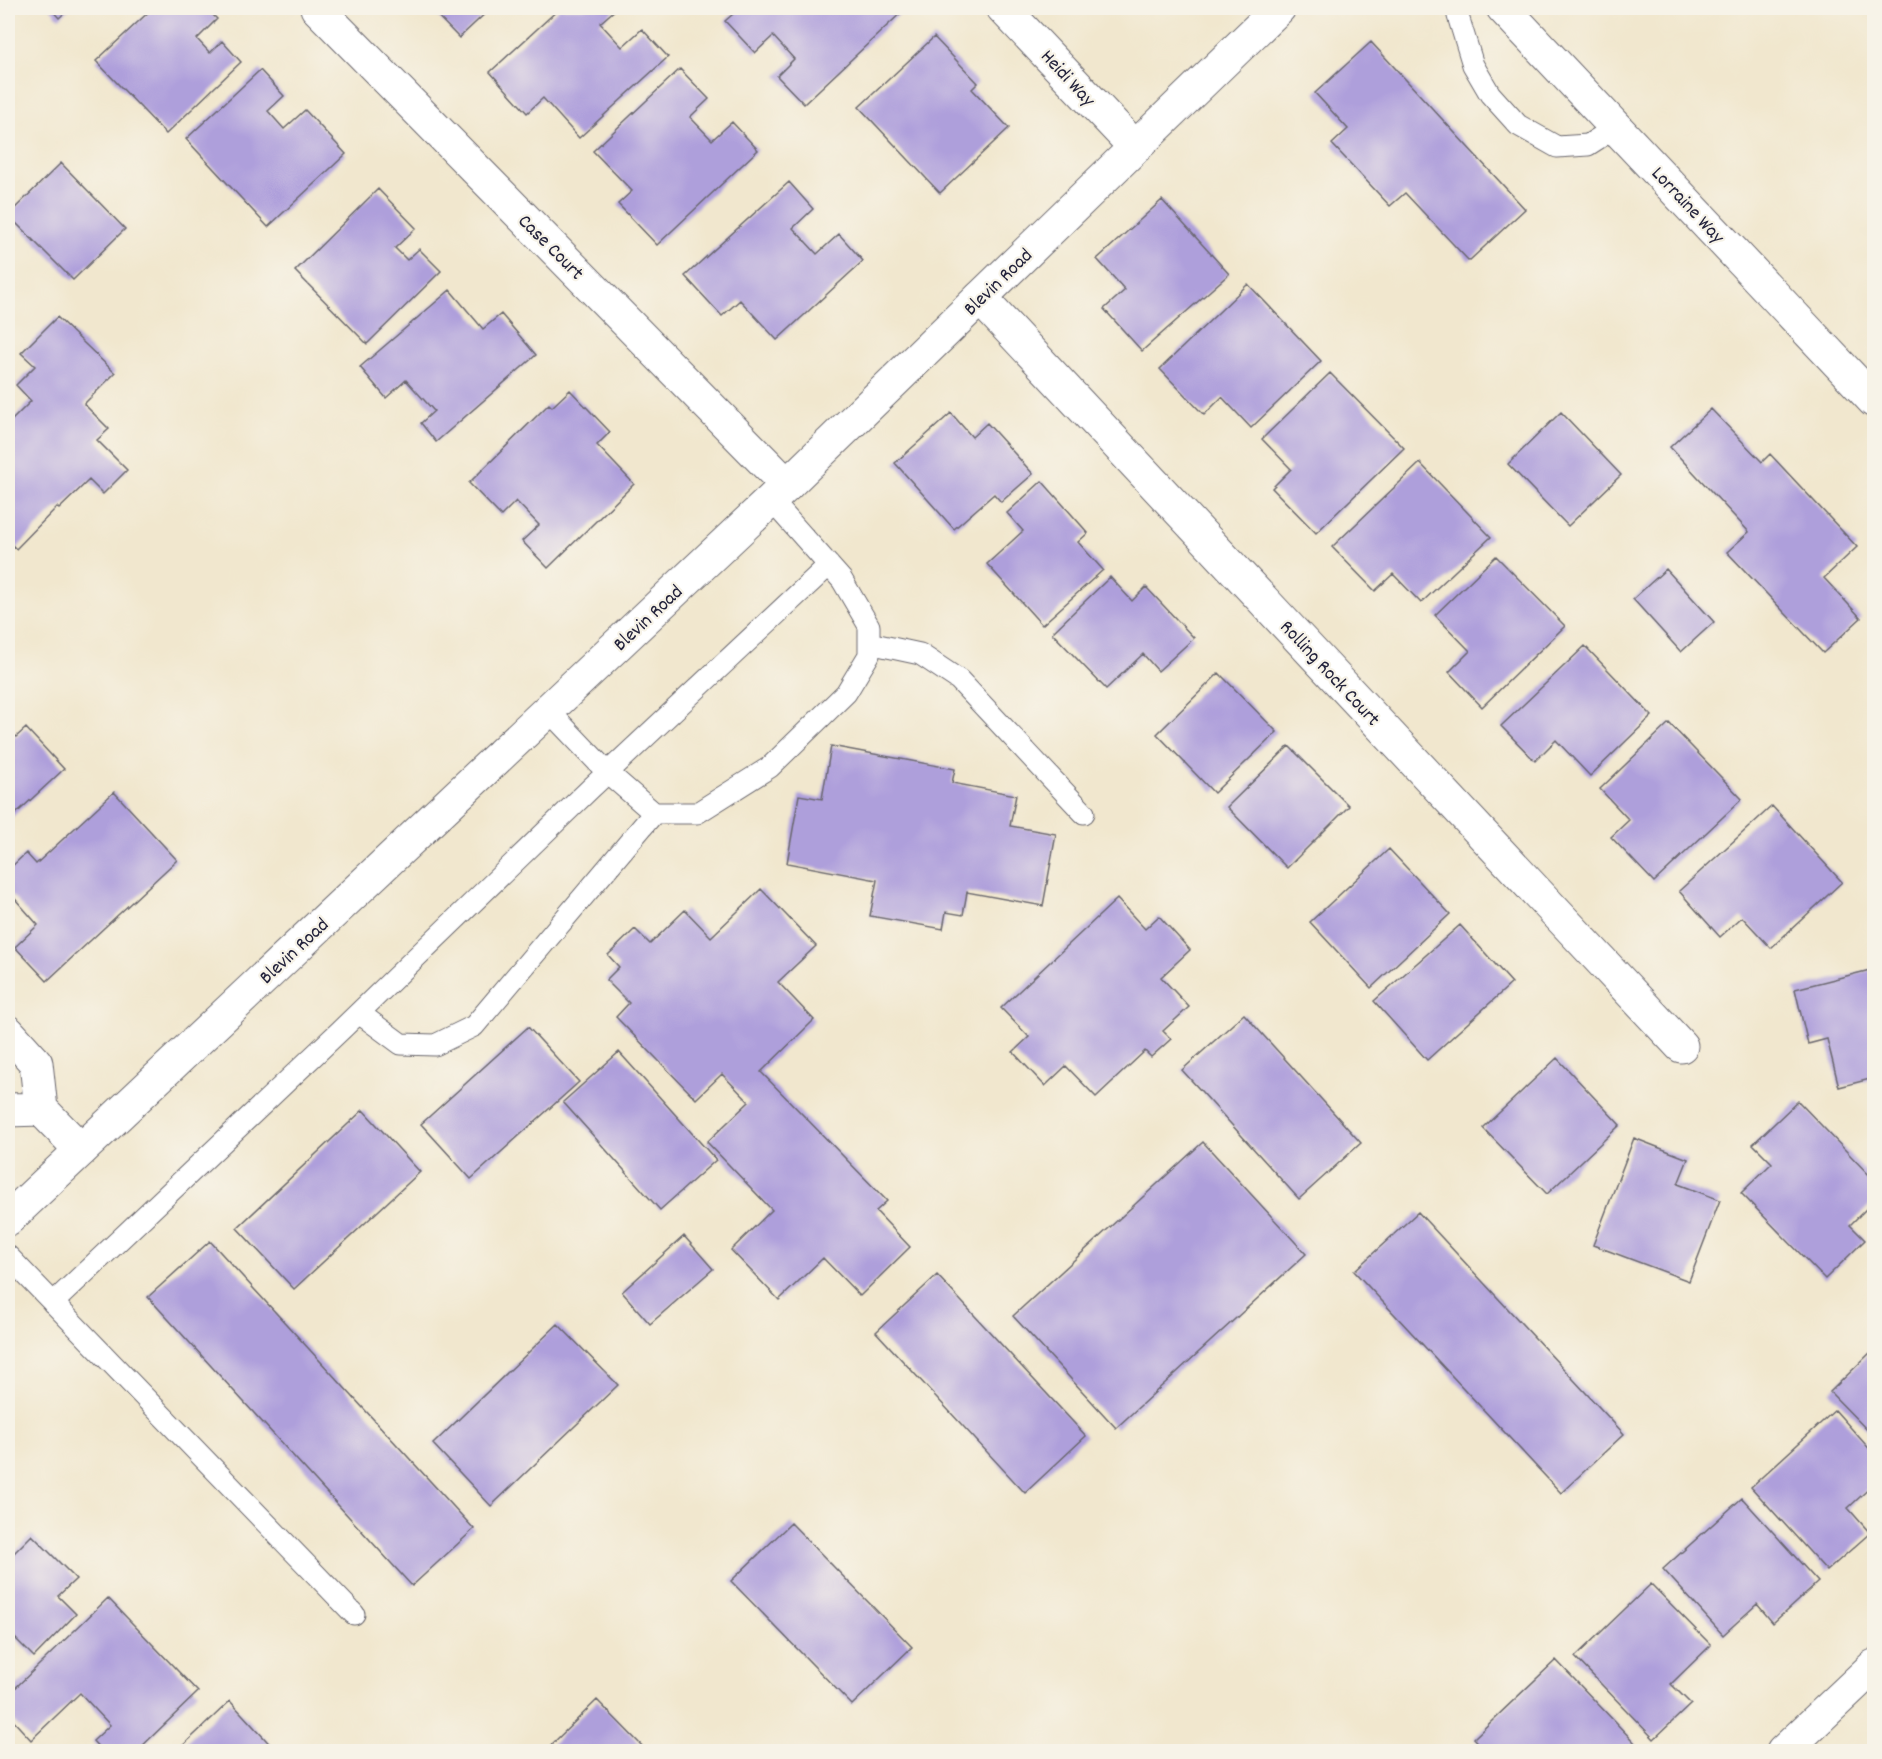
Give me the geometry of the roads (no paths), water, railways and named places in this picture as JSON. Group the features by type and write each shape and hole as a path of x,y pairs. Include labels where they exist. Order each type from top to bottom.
{"street":[{"name":"Case Court","path":"317,8 779,493"},
{"name":"Heidi Way","path":"1003,8 1135,147"},
{"name":"Blevin Road","path":"8,1220 779,493 1279,8"},
{"name":"Lorraine Way","path":"1503,8 1875,401"},
{"name":"Rolling Rock Court","path":"980,298 1682,1046"},
{"path":"8,1032 36,1063 41,1109 81,1150"},
{"path":"8,1110 41,1109"},
{"path":"1783,1752 1875,1666"}],"lane":[{"path":"1460,8 1458,16 1473,65 1490,93 1518,125 1557,147 1588,145 1616,127"},
{"path":"548,710 608,773 654,813 698,813 770,766 846,693 869,655 869,626 842,580 779,493"},
{"path":"53,1303 359,1013 590,789 829,565"},
{"path":"869,643 920,654 959,680 1084,813"},
{"path":"359,1013 401,1044 435,1045 474,1026 654,813"},
{"path":"8,1256 354,1614"}]}
